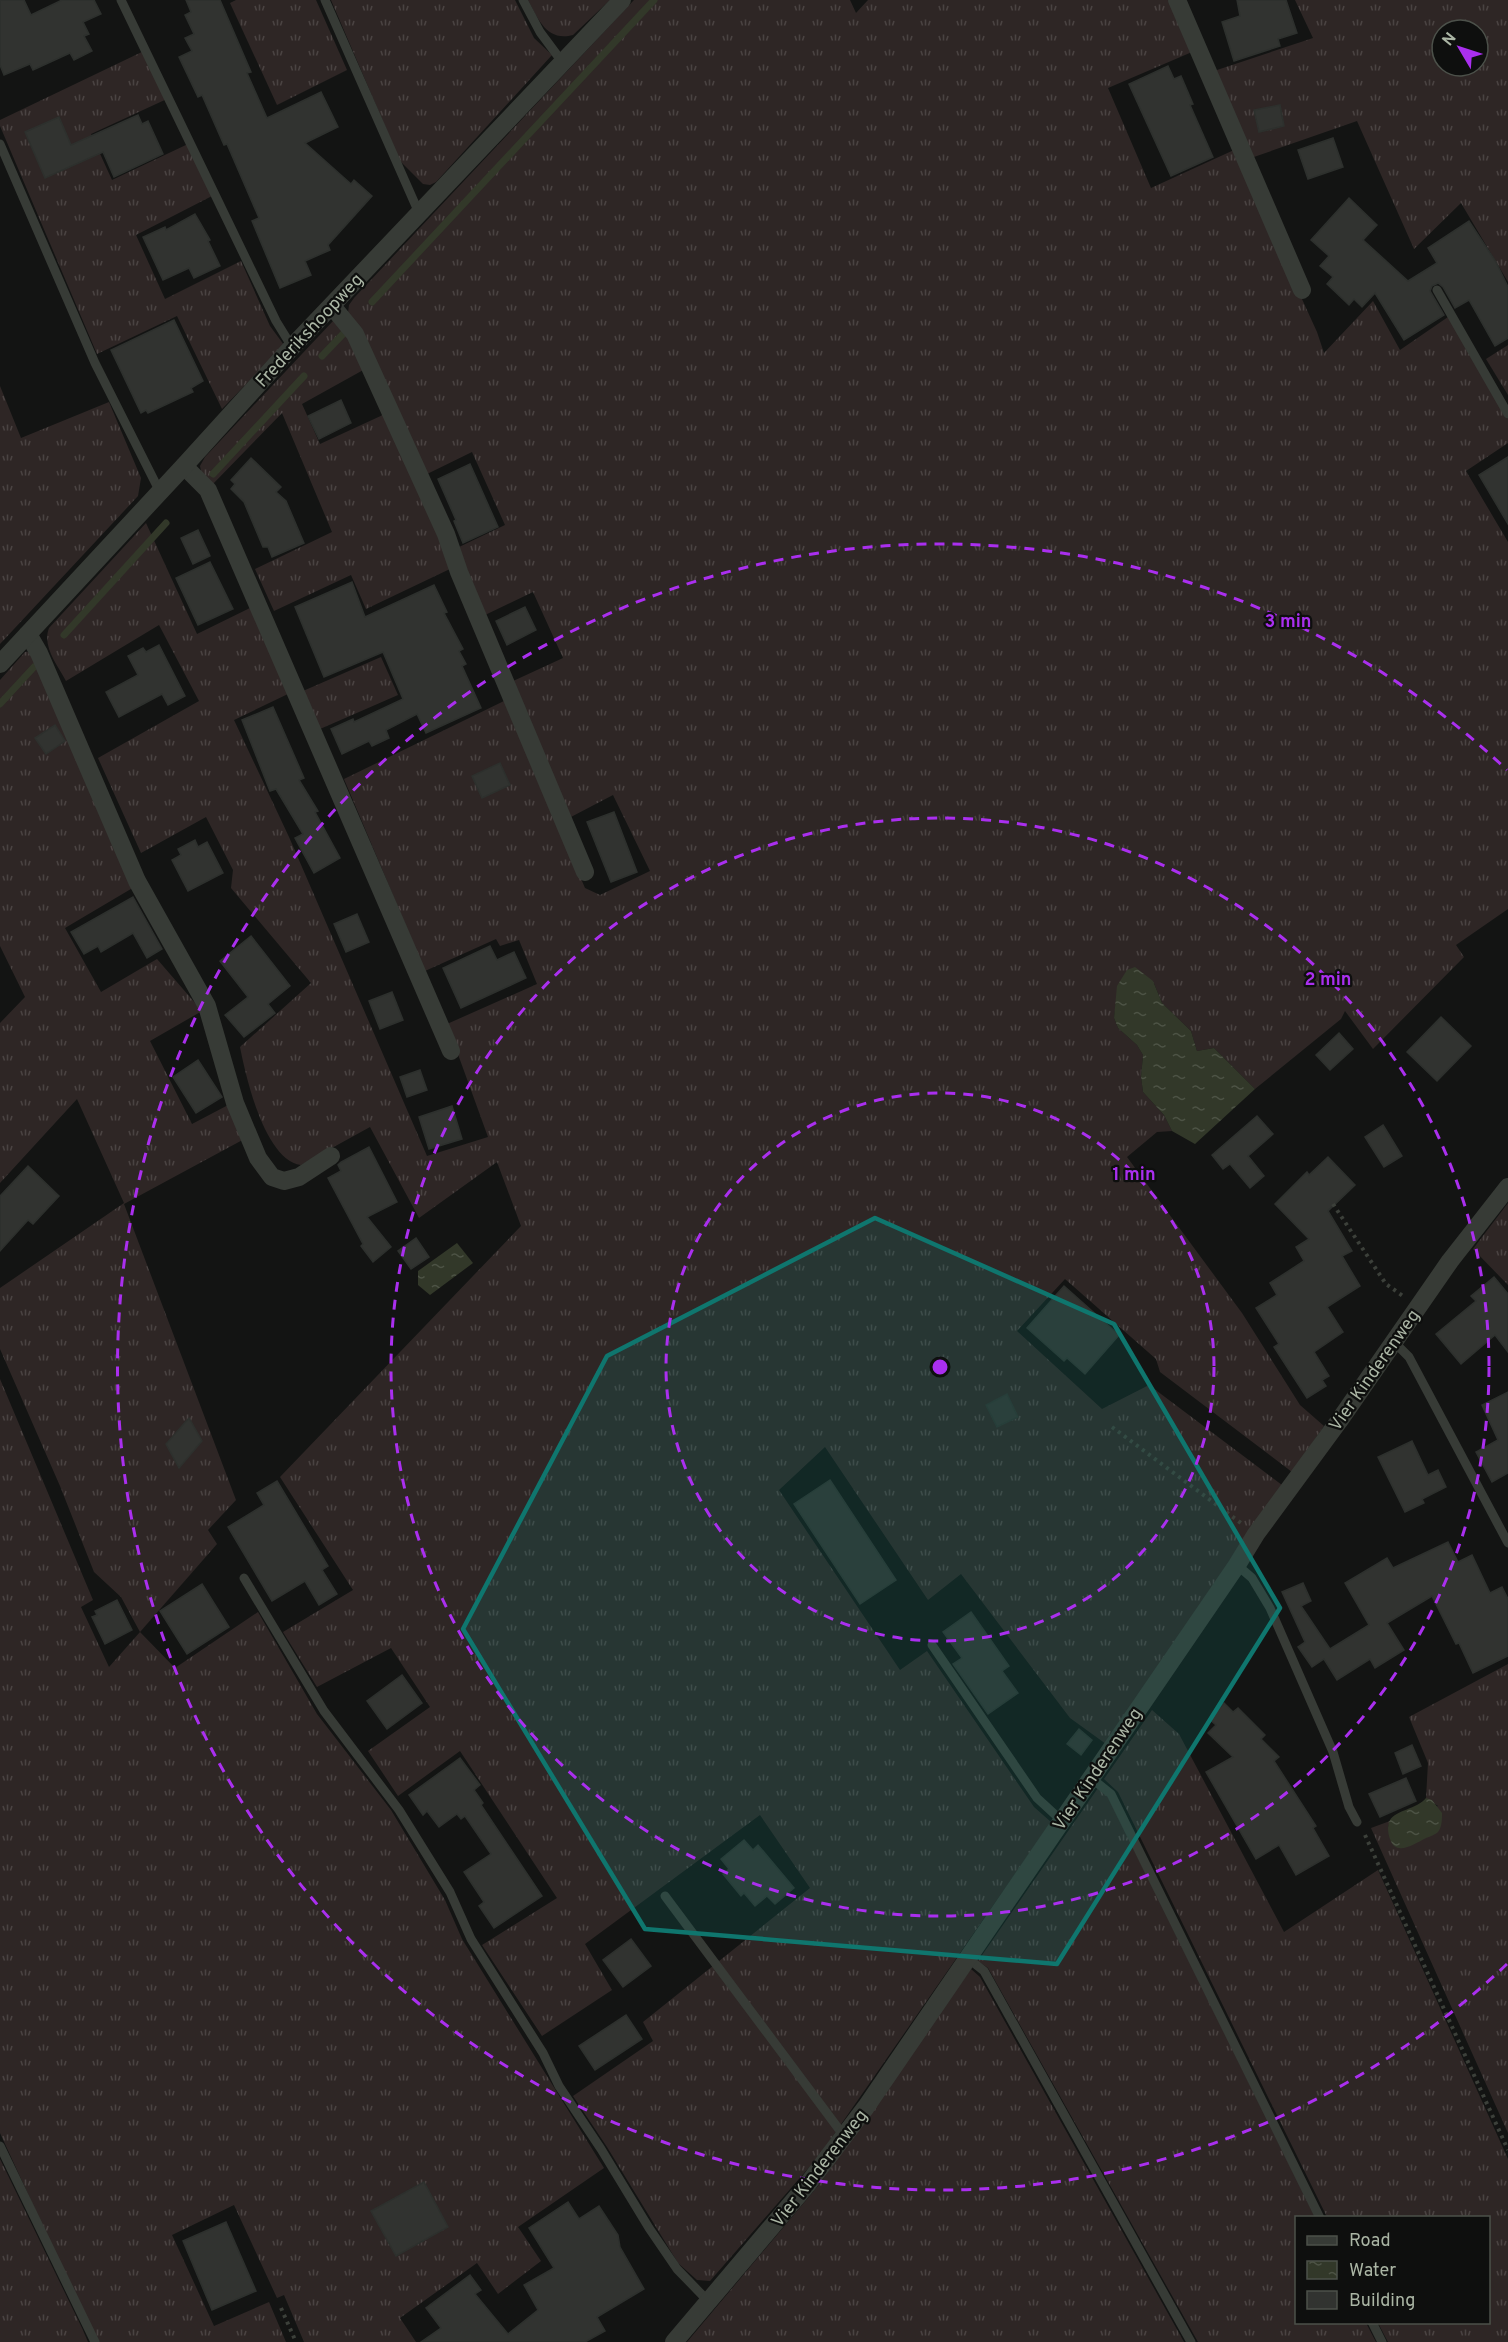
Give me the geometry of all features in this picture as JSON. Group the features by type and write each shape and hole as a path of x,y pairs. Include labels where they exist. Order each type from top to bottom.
{"street":[{"name":"Frederikshoopweg","path":"0,664 292,347 622,0"},
{"path":"1177,0 1302,290"},
{"path":"332,306 355,334 446,534 459,573 536,751 585,873"},
{"path":"184,466 208,490 451,1051"},
{"path":"28,634 39,653 137,881 207,1006 235,1103 258,1158 272,1177 284,1181 299,1177 331,1156"},
{"name":"Vier Kinderenweg","path":"674,2342 807,2185 844,2136 969,1959 1256,1534 1450,1261 1508,1187"}],"lane":[{"path":"122,0 276,321 292,347"},
{"path":"325,0 419,213"},
{"path":"524,0 540,32 563,63"},
{"path":"0,144 95,363 160,492"},
{"path":"1437,290 1508,414"},
{"path":"1394,1342 1409,1357 1508,1543"},
{"path":"1237,1565 1252,1578 1270,1608 1334,1752 1349,1807 1357,1822"},
{"path":"244,1578 324,1711 399,1810 450,1892 471,1939 543,2053 559,2086 649,2228 677,2269 709,2302"},
{"path":"932,1645 1037,1798 1062,1821"},
{"path":"1091,1778 1111,1794 1320,2216"},
{"path":"665,1896 844,2136"},
{"path":"969,1959 984,1971 1191,2342"},
{"path":"0,2146 95,2342"},
{"path":"1373,2324 1382,2342"}],"path":[{"path":"1333,1204 1386,1284 1419,1307"},
{"path":"1112,1426 1256,1534"},
{"path":"1357,1822 1365,1834 1508,2150"},
{"path":"281,2308 296,2342"}],"highlighted area":[{"path":"875,1218 1114,1324 1280,1608 1057,1964 645,1929 463,1629 607,1356"}],"green space":[{"path":"236,0 316,0 347,70 277,105 230,3"},
{"path":"331,0 515,0 534,38 552,55 436,182 430,185 423,184 400,161"},
{"path":"528,0 610,0 573,35 564,36 556,35 544,27"},
{"path":"634,0 850,0 856,13 868,0 1170,0 1192,52 1108,88 1151,188 1234,150 1317,332 1324,353 1373,301 1400,350 1448,317 1508,419 1508,443 1466,471 1508,542 1508,909 1456,945 1464,957 1373,1049 1345,1011 1341,1019 1255,1089 1214,1048 1197,1051 1191,1031 1162,1003 1153,981 1118,986 1114,1018 1118,1028 1137,1045 1143,1055 1141,1077 1143,1092 1164,1115 1172,1131 1157,1132 1127,1157 1242,1313 1300,1405 1324,1426 1292,1472 1160,1372 1156,1359 1065,1279 1017,1331 1102,1409 1149,1385 1282,1485 1106,1744 1070,1718 961,1574 928,1600 825,1447 779,1490 900,1670 927,1651 1034,1807 1051,1822 819,2156 710,2281 697,2280 678,2263 573,2096 653,2041 643,2022 810,1888 760,1815 585,1944 612,1990 542,2036 482,1945 557,1898 460,1751 398,1796 368,1751 430,1707 391,1648 317,1687 283,1632 353,1590 280,1477 521,1226 497,1162 419,1218 370,1127 301,1165 288,1160 277,1149 267,1134 252,1097 240,1047 311,983 231,888 233,870 206,817 141,853 98,758 199,701 159,625 66,681 47,642 49,628 146,523 197,634 252,607 290,693 234,720 289,837 427,1156 488,1137 447,1024 537,984 519,940 500,946 496,939 425,971 344,779 504,701 585,888 600,895 650,871 613,795 569,818 511,682 563,658 533,592 485,615 457,548 505,525 472,452 425,475 348,313 349,305"},
{"path":"1295,0 1508,0 1508,282 1461,203 1414,249 1357,121 1251,158 1214,71 1313,38"},
{"path":"146,50 169,98 91,134 112,180 188,144 212,196 136,235 165,299 241,261 270,326 284,345 222,409 177,316 97,354 0,126 0,120"},
{"path":"333,321 339,322 365,369 302,404 320,444 385,414 452,568 366,609 351,575 274,611 255,569 332,532 282,413 211,486 202,475 200,466 205,457"},
{"path":"1508,345 1508,395 1486,359"},
{"path":"0,386 21,438 109,402 141,478 138,496 0,644"},
{"path":"33,651 141,883 65,928 101,992 157,959 202,1011 150,1041 192,1124 232,1103 248,1137 124,1204 236,1500 208,1530 217,1544 140,1632 121,1597 94,1572 60,1486 0,1349 0,1288 124,1203 77,1099 0,1183 0,1023 25,997 0,946 0,680 25,652"},
{"path":"381,657 398,695 320,729 303,691"},
{"path":"1508,1203 1508,1285 1473,1249"},
{"path":"0,1379 93,1600 81,1607 109,1667 140,1632 175,1668 258,1612 317,1714 391,1810 445,1900 462,1939 604,2168 518,2227 541,2261 498,2294 477,2263 400,2318 416,2342 304,2342 284,2295 277,2298 234,2205 172,2235 214,2326 269,2302 286,2342 96,2342 0,2133"},
{"path":"1508,1664 1508,2133 1371,1828 1390,1821 1388,1827 1438,1806 1426,1798 1428,1763 1409,1717"},
{"path":"1152,1710 1179,1734 1284,1932 1378,1870 1508,2159 1508,2342 1388,2342 1379,2324 1490,2324 1490,2216 1327,2216 1118,1792 1104,1779"},
{"path":"1098,1788 1108,1797 1315,2216 1295,2216 1295,2324 1367,2324 1376,2342 1198,2342 988,1968 978,1961"},
{"path":"971,1969 980,1977 1184,2342 687,2342 818,2186"},
{"path":"0,2159 82,2328 88,2342 0,2342"}],"water":[{"path":"1135,967 1153,981 1162,1003 1191,1031 1197,1051 1214,1048 1255,1089 1195,1144 1172,1131 1164,1115 1143,1092 1141,1077 1143,1055 1137,1045 1118,1028 1114,1018 1117,986 1127,970"},
{"path":"457,1243 473,1263 430,1295 418,1285 418,1271"},
{"path":"1426,1798 1432,1800 1442,1813 1442,1823 1438,1832 1411,1846 1396,1847 1390,1839 1388,1827 1390,1820"}],"building":[{"path":"0,0 24,0 31,15 62,0 94,0 101,14 83,22 89,34 84,36 92,51 74,60 70,53 33,70 30,64 4,75 0,65"},
{"path":"186,0 220,0 251,72 247,73 267,118 321,92 338,127 305,143 351,184 354,180 372,196 328,245 330,250 305,261 311,275 280,288 252,221 259,218 227,144 224,145 202,95 198,97 179,57 192,51 185,38 194,34 185,15 191,12"},
{"path":"1237,0 1286,0 1297,33 1278,39 1280,46 1234,61 1222,22 1240,16"},
{"path":"1168,66 1174,79 1181,76 1193,104 1190,105 1213,157 1171,176 1129,84"},
{"path":"1280,105 1284,126 1259,132 1254,110"},
{"path":"138,115 142,124 148,121 163,154 114,177 103,152 45,178 25,132 59,117 71,145"},
{"path":"1333,138 1343,167 1308,179 1298,150"},
{"path":"1349,198 1377,225 1363,240 1408,281 1437,263 1428,248 1469,221 1496,262 1508,287 1508,338 1495,346 1469,300 1455,308 1443,287 1438,283 1432,286 1430,291 1444,315 1404,340 1375,293 1362,307 1354,299 1349,305 1327,284 1333,277 1320,266 1329,256 1311,240"},
{"path":"195,214 210,240 208,241 220,266 194,278 189,268 163,280 143,237 165,227 166,230"},
{"path":"174,320 203,381 191,388 193,392 148,413 146,410 141,413 111,350"},
{"path":"341,400 351,423 319,439 308,416"},
{"path":"1508,457 1508,524 1479,475"},
{"path":"251,458 281,487 276,492 286,501 304,543 272,557 268,547 263,547 244,502 231,489 235,484 231,480"},
{"path":"470,464 498,527 463,543 454,521 456,520 438,479"},
{"path":"198,530 210,556 193,564 181,538"},
{"path":"210,562 233,609 198,625 176,578"},
{"path":"352,582 365,617 434,585 447,612 444,613 463,649 459,651 466,664 462,666 481,708 426,733 417,714 386,730 389,738 372,746 369,741 342,754 331,729 353,719 354,722 403,699 383,652 324,677 295,607"},
{"path":"525,607 536,630 507,645 496,621"},
{"path":"159,645 185,696 168,705 162,694 119,717 106,692 138,675 128,656 143,648 146,652"},
{"path":"273,707 304,778 299,780 318,811 315,812 340,858 314,873 295,838 303,834 276,789 270,791 242,720"},
{"path":"55,725 65,741 46,754 35,738"},
{"path":"500,763 510,785 482,798 472,776"},
{"path":"614,812 637,872 611,882 587,822"},
{"path":"195,840 198,847 207,842 223,873 188,891 172,860 181,855 178,849"},
{"path":"133,897 162,949 147,958 133,933 101,952 98,946 84,954 71,932"},
{"path":"357,914 369,942 346,952 334,924"},
{"path":"251,936 290,986 268,1004 275,1013 244,1037 225,1015 248,997 220,961"},
{"path":"490,946 497,960 514,952 526,978 461,1008 443,968"},
{"path":"392,992 403,1020 380,1029 369,1001"},
{"path":"1441,1017 1471,1046 1437,1081 1407,1052"},
{"path":"1339,1033 1353,1049 1330,1070 1316,1055"},
{"path":"198,1060 222,1097 196,1113 173,1077"},
{"path":"420,1070 427,1090 407,1097 400,1077"},
{"path":"452,1106 462,1139 429,1149 419,1117"},
{"path":"1257,1116 1273,1134 1248,1156 1264,1176 1250,1188 1230,1164 1223,1169 1212,1155"},
{"path":"1383,1125 1402,1156 1384,1167 1365,1137"},
{"path":"369,1147 397,1202 367,1217 391,1247 373,1262 361,1246 363,1244 328,1178 341,1171 338,1165 341,1162"},
{"path":"1328,1157 1355,1185 1328,1211 1352,1251 1342,1256 1360,1286 1327,1307 1343,1332 1314,1352 1329,1376 1322,1380 1326,1386 1307,1398 1274,1347 1279,1344 1256,1308 1277,1295 1270,1283 1304,1261 1296,1247 1309,1239 1275,1204 1307,1172 1309,1175"},
{"path":"28,1166 59,1196 33,1224 28,1220 0,1251 0,1196"},
{"path":"416,1238 429,1257 411,1269 398,1251"},
{"path":"1494,1277 1508,1294 1508,1352 1495,1335 1461,1364 1436,1334 1476,1301 1471,1296"},
{"path":"1064,1286 1119,1335 1085,1374 1067,1358 1064,1361 1027,1328"},
{"path":"1508,1392 1508,1473 1492,1482 1476,1452 1498,1440 1482,1405"},
{"path":"1007,1394 1018,1417 997,1427 986,1405"},
{"path":"189,1418 202,1441 179,1468 166,1444"},
{"path":"1412,1441 1428,1475 1438,1470 1446,1487 1422,1499 1424,1503 1405,1512 1378,1457"},
{"path":"830,1480 896,1580 860,1604 794,1504"},
{"path":"277,1481 328,1566 322,1570 337,1594 319,1605 305,1581 272,1601 228,1527 264,1505 257,1493"},
{"path":"1448,1542 1458,1562 1472,1555 1490,1593 1502,1587 1508,1599 1508,1656 1473,1673 1432,1596 1387,1623 1404,1650 1375,1668 1370,1659 1337,1680 1324,1659 1312,1667 1298,1647 1305,1642 1282,1592 1303,1583 1311,1601 1301,1606 1330,1649 1369,1625 1345,1583 1387,1558 1393,1568"},
{"path":"202,1584 229,1627 187,1654 160,1611"},
{"path":"117,1600 132,1630 105,1644 92,1617 97,1615 95,1611"},
{"path":"971,1612 1009,1666 1002,1671 1018,1693 988,1714 953,1664 962,1658 943,1632"},
{"path":"402,1675 422,1703 387,1729 367,1701"},
{"path":"1224,1703 1233,1712 1238,1708 1265,1735 1261,1739 1279,1757 1274,1761 1316,1826 1313,1828 1329,1856 1296,1875 1279,1845 1256,1859 1206,1772 1233,1757 1208,1733 1216,1725 1209,1719"},
{"path":"1079,1729 1092,1740 1081,1755 1067,1744"},
{"path":"1412,1745 1421,1766 1403,1774 1395,1753"},
{"path":"460,1758 480,1785 474,1790 483,1803 481,1805 542,1896 494,1928 479,1906 484,1902 464,1872 491,1854 465,1816 461,1819 457,1814 439,1827 427,1811 423,1815 409,1795"},
{"path":"1406,1778 1416,1801 1380,1817 1369,1794"},
{"path":"744,1840 753,1850 758,1845 794,1888 775,1904 767,1896 755,1906 744,1893 741,1896 723,1874 729,1869 721,1859"},
{"path":"631,1939 651,1966 623,1987 603,1960"},
{"path":"626,2015 642,2039 595,2070 579,2046"},
{"path":"424,2182 448,2227 396,2256 371,2211"},
{"path":"568,2202 579,2219 599,2206 618,2235 620,2247 644,2289 597,2317 605,2331 585,2342 421,2342 441,2328 426,2308 470,2275 481,2290 475,2294 508,2334 538,2310 524,2285 554,2268 529,2228"},
{"path":"226,2222 256,2291 212,2310 183,2241"}],"waterway":[{"path":"372,302 654,0"},
{"path":"322,356 343,334"},
{"path":"213,474 304,376"},
{"path":"64,635 166,523"},
{"path":"0,704 34,667"}]}
